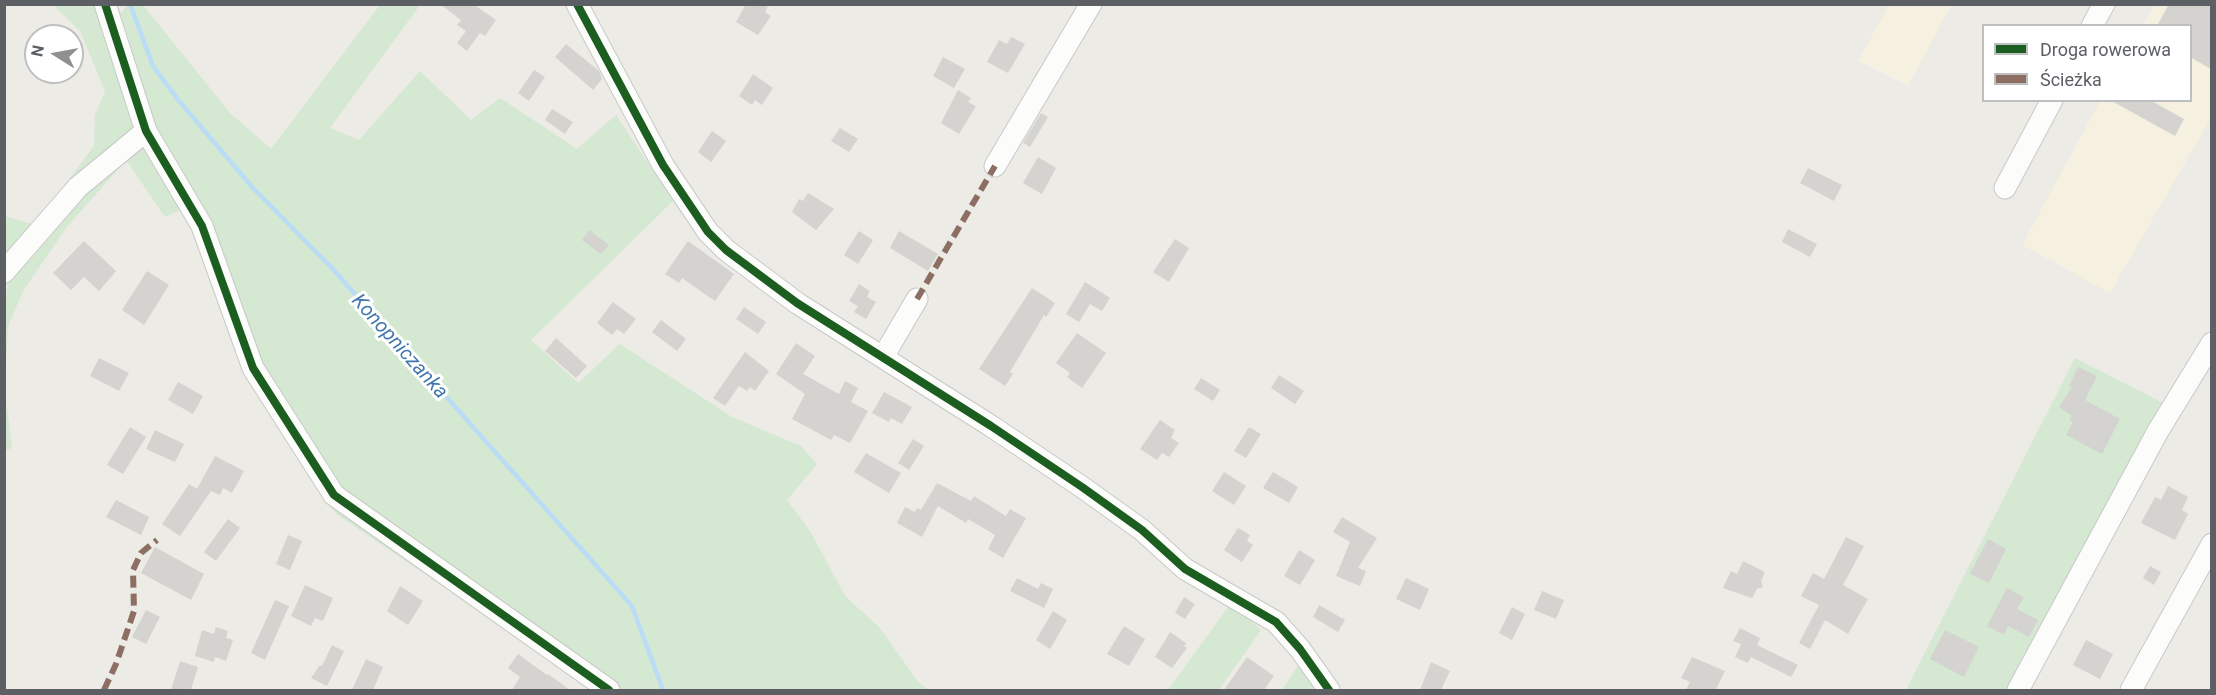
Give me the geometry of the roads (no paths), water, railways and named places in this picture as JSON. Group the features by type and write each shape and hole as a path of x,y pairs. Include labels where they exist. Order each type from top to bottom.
{"street":[{"path":"105,4 146,131 202,226 254,368 334,495 609,690"},
{"path":"577,4 601,46 642,131 708,232 726,250 797,303 1082,487 1143,530 1185,569 1276,622 1300,649 1329,690"},
{"path":"995,166 1091,4"},
{"path":"2093,24 2104,4"},
{"path":"2005,188 2051,102"},
{"path":"4,272 78,187 146,131"},
{"path":"883,357 917,299"},
{"path":"2018,690 2158,431 2211,343"},
{"path":"2131,690 2211,544"}],"waterway":[{"name":"Konopniczanka","path":"130,4 153,66 179,101 253,188 330,266 632,606 663,690"}]}
